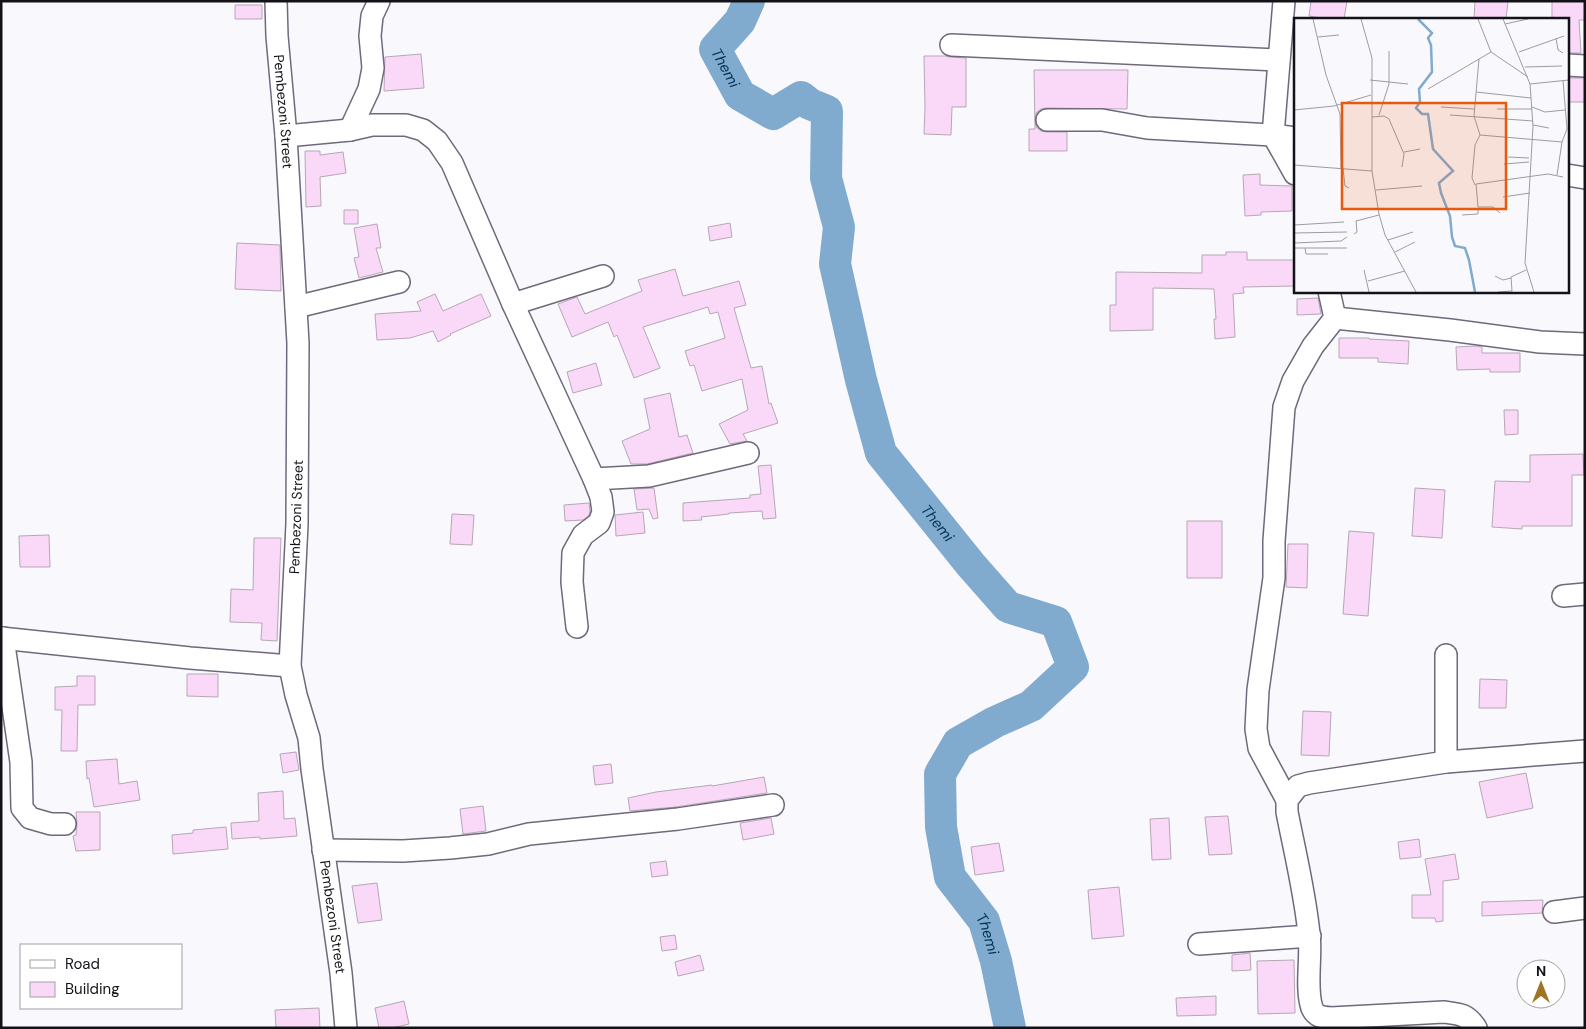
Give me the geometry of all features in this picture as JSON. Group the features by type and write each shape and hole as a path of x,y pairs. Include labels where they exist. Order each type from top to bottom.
{"street":[{"name":"Pembezoni Street","path":"276,1 298,343 297,524 290,666 308,738 341,973 346,1028"},
{"path":"350,130 369,89 373,68 370,36 372,16 379,1"},
{"path":"1284,1 1273,134 1294,172"},
{"path":"951,45 1279,60"},
{"path":"1568,65 1585,66"},
{"path":"1047,120 1102,120 1147,128 1273,134 1294,138"},
{"path":"286,136 350,130 372,125 406,125 423,130 437,141 452,163 513,304 601,497 603,512 599,523 584,535 573,553 572,582 577,627"},
{"path":"1568,176 1585,178"},
{"path":"513,304 603,276"},
{"path":"296,307 399,282"},
{"path":"1329,292 1335,318 1305,360 1293,381 1284,407 1274,541 1274,578 1258,690 1256,729 1259,748 1287,800 1287,812 1310,936 1309,992 1316,1021 1319,1017 1444,1012 1460,1014 1470,1018 1476,1028"},
{"path":"1335,318 1540,342 1585,344"},
{"path":"594,479 649,476 748,453"},
{"path":"1563,596 1585,594"},
{"path":"65,824 51,824 30,818 22,808 21,762 2,638 190,658 290,666"},
{"path":"1446,655 1446,762"},
{"path":"1287,800 1298,786 1309,783 1446,762 1585,751"},
{"path":"323,850 403,851 450,848 488,844 529,834 678,820 772,805"},
{"path":"1554,912 1585,908"},
{"path":"1199,944 1310,936"}],"building":[{"path":"1311,1 1347,1 1344,18 1309,16"},
{"path":"1475,1 1508,1 1506,18 1474,18"},
{"path":"1552,1 1585,1 1585,20 1579,20 1581,53 1568,53 1568,18 1552,18"},
{"path":"235,5 262,5 262,19 235,19"},
{"path":"421,54 424,88 384,91 385,57"},
{"path":"924,56 966,58 966,107 952,107 951,135 924,134"},
{"path":"1034,70 1128,70 1127,109 1041,109 1036,113 1036,127 1041,131 1047,132 1067,132 1067,151 1029,151 1029,129 1035,129"},
{"path":"1568,78 1585,78 1585,102 1568,102"},
{"path":"305,151 320,151 320,155 343,152 346,173 320,177 321,206 306,207"},
{"path":"1260,174 1260,185 1292,186 1292,211 1261,212 1261,215 1245,216 1243,175"},
{"path":"344,210 358,210 358,224 344,224"},
{"path":"730,223 732,237 710,241 708,227"},
{"path":"377,224 381,248 376,248 383,272 359,278 354,258 359,257 354,228"},
{"path":"237,243 280,245 281,291 235,289"},
{"path":"1226,252 1247,252 1247,260 1294,260 1294,286 1243,287 1244,293 1233,294 1235,337 1215,339 1214,289 1153,288 1153,330 1110,331 1110,305 1116,305 1116,272 1202,273 1202,255 1226,255"},
{"path":"675,269 683,296 739,281 746,305 734,308 751,368 762,366 769,404 771,403 778,423 743,434 747,441 730,444 719,424 748,410 742,379 702,391 694,365 690,366 685,351 725,338 718,312 710,314 708,307 643,327 660,368 634,378 617,335 614,337 608,322 572,337 558,304 577,297 585,314 642,291 638,280"},
{"path":"435,294 443,311 481,294 491,316 450,334 438,342 433,331 410,338 377,340 375,314 421,311 417,302"},
{"path":"1318,298 1321,314 1297,315 1297,299"},
{"path":"1339,338 1409,341 1408,364 1378,362 1378,358 1339,358"},
{"path":"1456,347 1482,347 1482,353 1520,353 1520,372 1490,372 1490,369 1457,370"},
{"path":"596,363 602,385 573,393 567,372"},
{"path":"670,393 679,437 687,435 693,453 647,464 631,464 622,441 650,429 644,399"},
{"path":"1504,410 1518,410 1518,434 1505,435"},
{"path":"1583,454 1584,475 1572,475 1572,526 1522,526 1522,529 1492,527 1495,481 1530,482 1530,455"},
{"path":"771,465 776,518 763,519 762,511 729,513 701,517 702,520 683,521 683,503 750,498 750,495 761,494 758,466"},
{"path":"654,488 658,518 653,519 649,509 637,510 634,489"},
{"path":"1415,488 1445,490 1442,538 1412,536"},
{"path":"589,503 589,515 583,520 565,521 564,505"},
{"path":"643,512 645,533 616,536 615,515"},
{"path":"452,514 474,515 472,545 450,544"},
{"path":"1187,521 1222,521 1222,578 1187,578"},
{"path":"1349,531 1374,533 1368,616 1343,614"},
{"path":"49,535 50,567 20,567 19,536"},
{"path":"254,538 281,538 277,641 261,640 262,623 230,622 231,589 253,590"},
{"path":"1288,544 1308,544 1307,588 1286,587"},
{"path":"187,674 218,674 218,697 187,696"},
{"path":"77,676 95,676 95,705 78,705 77,751 61,751 62,710 55,710 55,687 77,686"},
{"path":"1480,679 1507,680 1506,708 1479,708"},
{"path":"1303,711 1331,712 1329,756 1301,755"},
{"path":"296,752 299,770 283,773 280,754"},
{"path":"117,759 119,784 137,781 140,800 94,807 89,778 87,779 86,761"},
{"path":"611,764 613,783 595,785 593,766"},
{"path":"1526,773 1533,808 1487,818 1479,782"},
{"path":"764,777 767,793 676,807 630,811 628,798 656,792 712,786"},
{"path":"283,791 284,819 295,818 297,836 232,839 231,823 259,821 258,793"},
{"path":"483,806 486,831 463,834 460,809"},
{"path":"76,812 100,812 100,850 76,851 73,836 76,835"},
{"path":"1228,816 1232,854 1209,855 1205,817"},
{"path":"771,818 774,834 743,840 740,823"},
{"path":"1169,818 1171,859 1152,860 1150,819"},
{"path":"226,827 228,849 173,854 172,835 193,833 193,830"},
{"path":"1419,839 1421,857 1400,859 1398,842"},
{"path":"999,843 1004,871 975,875 971,847"},
{"path":"1455,854 1459,879 1443,881 1443,921 1436,922 1435,918 1412,918 1412,895 1431,895 1425,859"},
{"path":"666,861 668,875 652,877 650,863"},
{"path":"377,883 382,920 358,923 352,886"},
{"path":"1119,887 1124,936 1092,939 1088,890"},
{"path":"1543,900 1542,913 1482,916 1482,902"},
{"path":"675,935 677,949 662,951 660,937"},
{"path":"1250,953 1251,970 1232,971 1232,955"},
{"path":"700,955 704,970 678,976 675,962"},
{"path":"1294,960 1295,1013 1258,1014 1257,961"},
{"path":"1216,996 1216,1015 1177,1016 1176,998"},
{"path":"404,1001 409,1024 392,1028 379,1028 375,1008"},
{"path":"319,1008 320,1028 276,1028 275,1010"}],"waterway":[{"name":"Themi","path":"749,1 740,21 715,49 740,95 773,114 801,97 810,104 827,111 826,178 839,227 835,264 861,380 881,453 971,565 1008,607 1056,622 1073,667 1031,706 995,722 958,743 940,774 941,827 950,877 984,921 996,961 1010,1028"}]}
